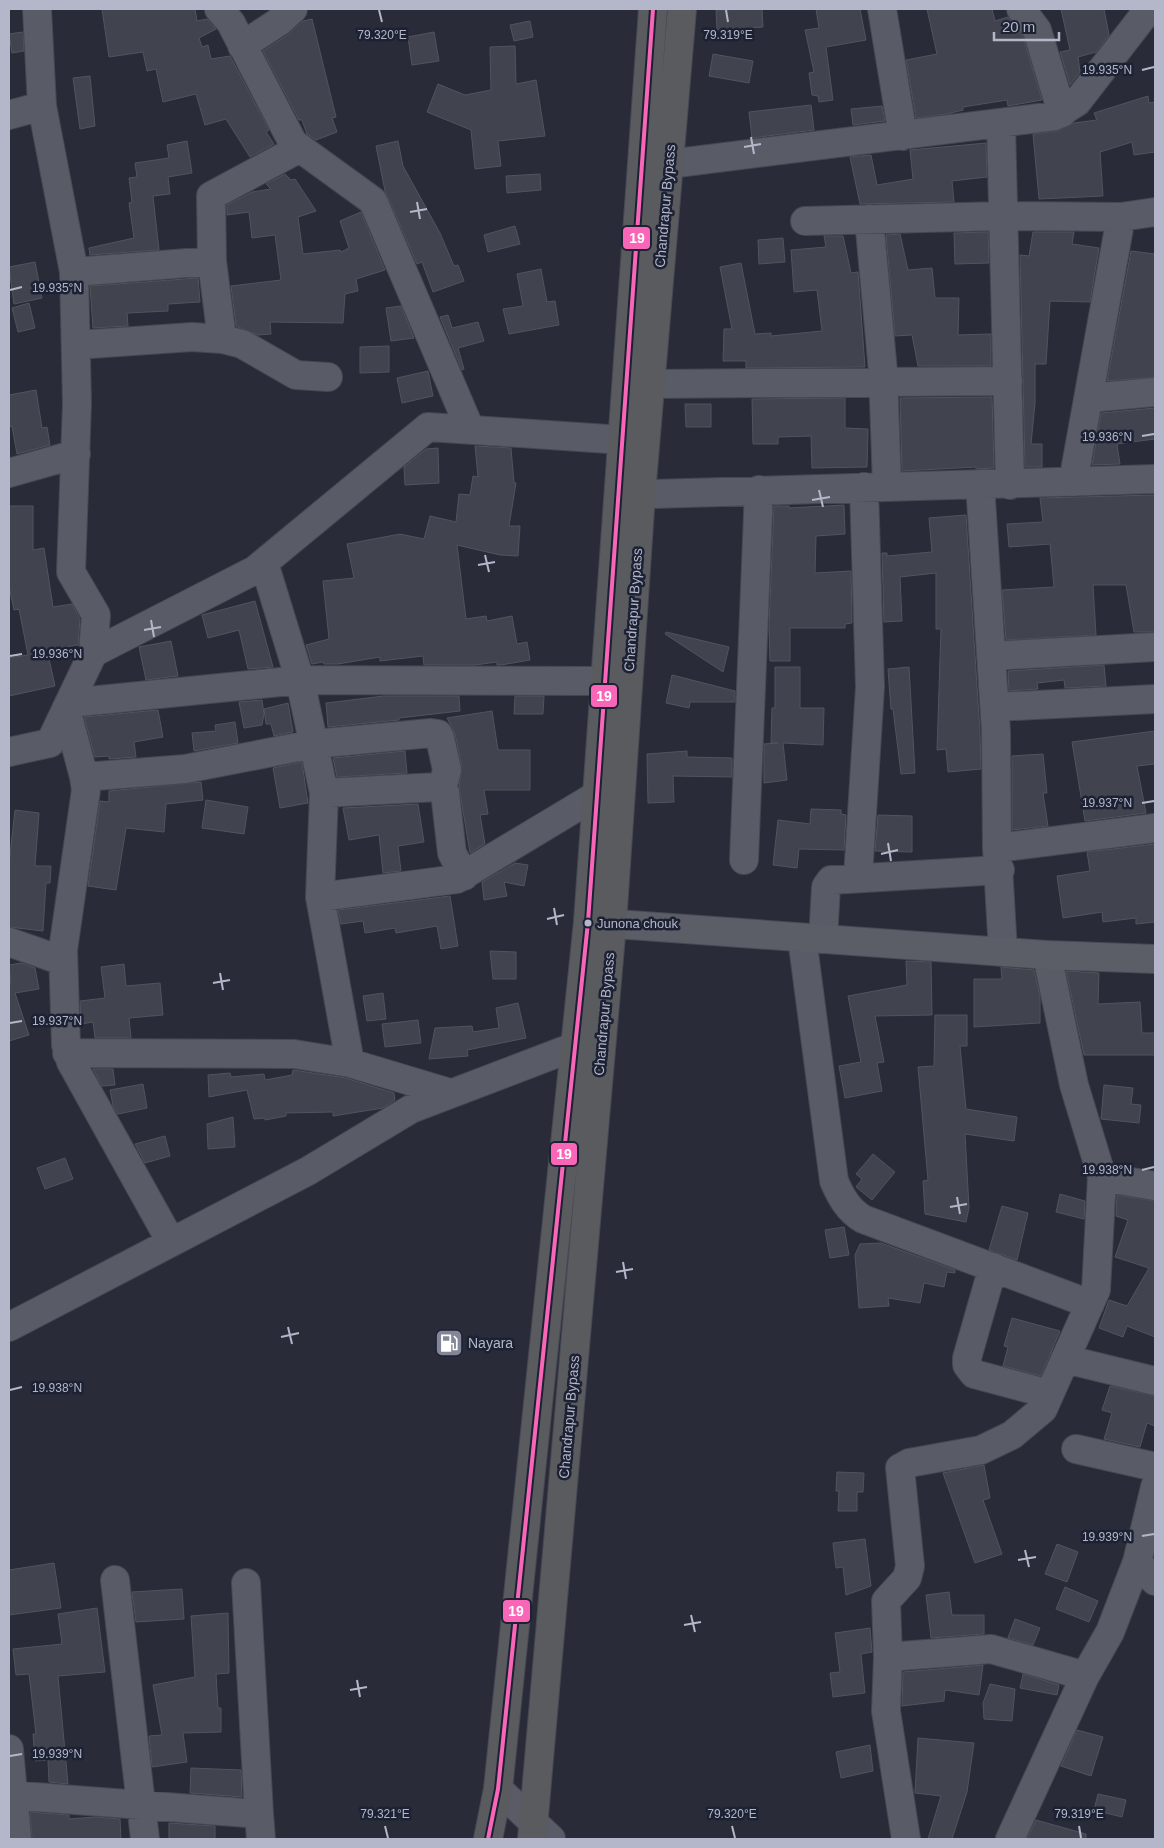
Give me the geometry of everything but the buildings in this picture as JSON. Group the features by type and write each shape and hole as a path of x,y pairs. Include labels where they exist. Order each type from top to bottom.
{"highway":[{"name":"Chandrapur Bypass","path":"539,1834 630,494 623,440 653,9"},
{"name":"Chandrapur Bypass","path":"488,1839 498,1789 576,1046 600,923 597,795 606,680 630,494 650,384 682,9"}],"main road":[{"path":"600,923 1047,955 1155,959"}],"street":[{"path":"9,752 50,743 93,653 96,615 71,572 76,454 74,272 42,106 37,9"},
{"path":"219,9 231,23 293,143 373,201 470,429"},
{"path":"882,9 903,136"},
{"path":"1021,9 1038,30 1062,112"},
{"path":"242,46 284,13"},
{"path":"669,164 1055,116 1077,102 1148,13"},
{"path":"9,115 42,106"},
{"path":"1001,124 1010,484"},
{"path":"222,339 212,261 210,196 300,148"},
{"path":"805,221 1004,216 1121,217 1155,212"},
{"path":"1072,482 1121,217"},
{"path":"858,877 870,687 876,486 884,383 869,219"},
{"path":"74,272 212,261"},
{"path":"76,345 192,337 222,339 242,344 296,376 328,377"},
{"path":"650,384 1008,381"},
{"path":"1089,398 1155,392"},
{"path":"93,653 255,570 428,427 623,440"},
{"path":"9,473 76,454"},
{"path":"630,494 1155,479"},
{"path":"980,484 995,707 1003,952"},
{"path":"744,860 759,490"},
{"path":"264,563 300,680 324,792 320,897 350,1063"},
{"path":"991,656 1155,646"},
{"path":"68,706 300,680 606,680"},
{"path":"995,707 1155,699"},
{"path":"68,706 84,777 85,803 63,960 67,1053 172,1242"},
{"path":"84,777 190,768 314,744 431,733 438,734 447,770 442,789"},
{"path":"324,792 434,786 442,789 445,793 452,853 464,876"},
{"path":"320,897 452,881 464,876 597,795"},
{"path":"1090,1304 854,1214 839,1194 834,1181 812,938 827,883 835,878 858,877 999,859 1155,828"},
{"path":"9,942 63,960"},
{"path":"906,1839 886,1711 888,1657 886,1601 907,1578 910,1566 900,1468 909,1463 981,1450 1018,1430 1043,1409 1096,1290 1102,1177 1074,1084 1047,955"},
{"path":"9,1327 308,1171 411,1109 576,1046"},
{"path":"67,1053 294,1054 350,1063 450,1094"},
{"path":"1102,1177 1155,1186"},
{"path":"992,1267 967,1358 970,1370 974,1374 1050,1394"},
{"path":"1065,1359 1155,1381"},
{"path":"1076,1449 1151,1466 1155,1469"},
{"path":"1010,1839 1085,1676 1146,1572 1155,1487"},
{"path":"115,1580 145,1839"},
{"path":"11,1795 140,1805 260,1826 246,1583"},
{"path":"888,1657 991,1649 1085,1676"},
{"path":"9,1749 11,1795 16,1839"},
{"path":"498,1789 539,1834"}],"transit line":[{"name":"19","path":"488,1839 498,1789 588,922 653,9"}],"place":[{"name":"Junona chouk","path":"588,923"},
{"name":"Nayara","path":"449,1343"}]}
